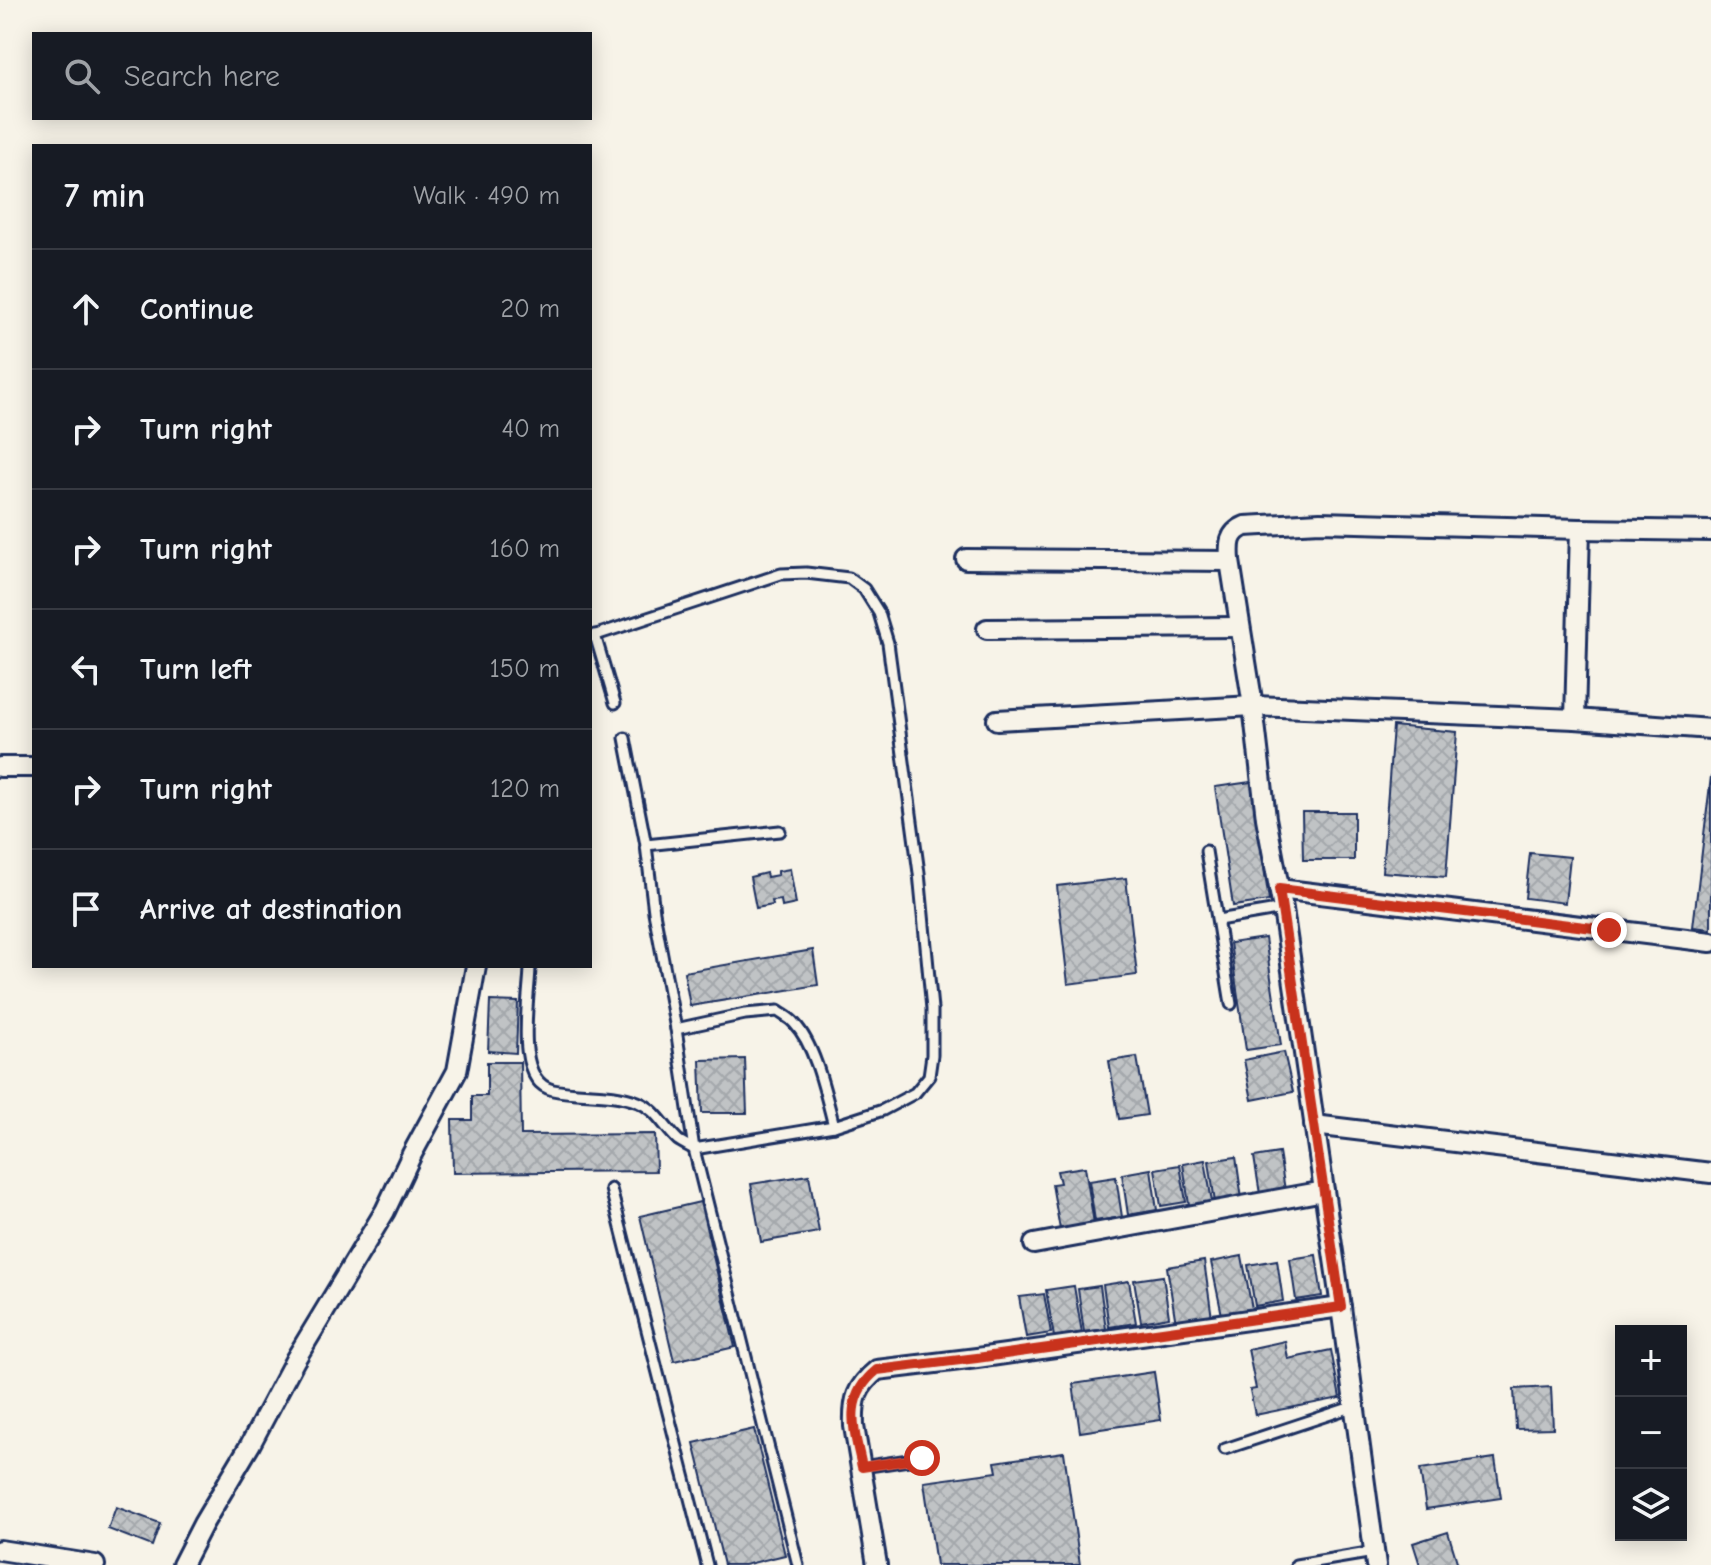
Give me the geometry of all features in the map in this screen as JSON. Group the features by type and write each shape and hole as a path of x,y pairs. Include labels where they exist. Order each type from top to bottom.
{"street":[{"path":"1375,1558 1283,909 1266,818 1229,540 1236,529 1245,526 1320,522 1711,531"},
{"path":"1575,719 1580,529"},
{"path":"966,559 1230,561"},
{"path":"987,629 1240,627"},
{"path":"997,720 1253,706 1575,719 1711,729"},
{"path":"0,767 32,767"},
{"path":"1279,889 1711,942"},
{"path":"182,1565 295,1360 385,1211 457,1071 476,968"},
{"path":"1314,1125 1711,1173"},
{"path":"1034,1244 1324,1191"},
{"path":"877,1565 854,1426 854,1404 859,1388 877,1370 1341,1307"},
{"path":"0,1550 95,1565"}],"lane":[{"path":"530,968 525,1036 536,1079 542,1086 553,1090 616,1095 639,1102 650,1108 679,1140 694,1149 834,1126 883,1110 915,1093 929,1076 932,1009 919,873 888,643 879,613 864,589 849,578 806,573 781,574 592,636 615,703"},
{"path":"625,738 646,845 654,912 694,1149 798,1565"},
{"path":"646,845 780,831"},
{"path":"1206,851 1231,1004"},
{"path":"1218,920 1283,909"},
{"path":"676,1029 745,1014 778,1011 795,1023 806,1042 820,1074 834,1126"},
{"path":"611,1189 707,1565"},
{"path":"1225,1449 1355,1406"},
{"path":"862,1467 922,1458"},
{"path":"1296,1565 1375,1558"}],"building":[{"path":"1393,726 1457,732 1446,877 1382,872"},
{"path":"1711,776 1711,929 1693,927"},
{"path":"1251,782 1269,901 1233,906 1215,787"},
{"path":"1302,812 1354,812 1354,860 1303,860"},
{"path":"1530,853 1570,857 1565,903 1525,898"},
{"path":"790,869 796,904 782,907 781,900 756,908 750,877 766,873 767,877 778,875 778,871"},
{"path":"1126,878 1137,975 1068,984 1057,886"},
{"path":"1265,938 1281,1045 1246,1050 1230,943"},
{"path":"813,950 818,985 690,1006 684,972"},
{"path":"490,1001 518,1002 516,1053 488,1051"},
{"path":"1284,1052 1293,1092 1252,1100 1244,1060"},
{"path":"1137,1057 1147,1115 1119,1119 1109,1061"},
{"path":"745,1059 747,1113 702,1113 700,1060"},
{"path":"487,1062 520,1062 521,1135 655,1134 656,1171 453,1173 452,1120 472,1120 472,1096 487,1096"},
{"path":"1279,1153 1285,1190 1260,1194 1254,1157"},
{"path":"1236,1157 1242,1199 1215,1203 1209,1161"},
{"path":"1205,1160 1212,1202 1189,1205 1183,1164"},
{"path":"1180,1165 1186,1202 1161,1206 1155,1169"},
{"path":"1085,1167 1095,1230 1061,1235 1052,1184 1060,1183 1057,1171"},
{"path":"1151,1169 1157,1210 1128,1215 1122,1174"},
{"path":"809,1175 819,1232 761,1242 751,1184"},
{"path":"1116,1177 1122,1217 1095,1221 1089,1181"},
{"path":"700,1202 735,1347 674,1361 640,1216"},
{"path":"1316,1255 1322,1296 1296,1300 1290,1259"},
{"path":"1242,1256 1252,1309 1222,1315 1211,1262"},
{"path":"1277,1260 1283,1301 1255,1306 1248,1265"},
{"path":"1204,1261 1212,1318 1176,1324 1167,1267"},
{"path":"1163,1276 1169,1317 1141,1322 1134,1280"},
{"path":"1129,1281 1136,1323 1109,1327 1103,1285"},
{"path":"1074,1286 1082,1333 1054,1337 1046,1290"},
{"path":"1100,1286 1106,1329 1084,1332 1078,1289"},
{"path":"1044,1294 1051,1333 1026,1337 1019,1297"},
{"path":"1285,1341 1288,1359 1331,1350 1340,1398 1255,1415 1250,1390 1256,1389 1248,1349"},
{"path":"1154,1372 1161,1420 1080,1432 1073,1384"},
{"path":"1551,1387 1553,1428 1516,1429 1514,1389"},
{"path":"754,1429 785,1555 744,1565 724,1565 694,1443"},
{"path":"1064,1452 1080,1565 936,1565 924,1482 997,1472 995,1462"},
{"path":"1495,1458 1501,1498 1426,1509 1420,1469"},
{"path":"116,1507 160,1523 152,1546 108,1529"},
{"path":"1448,1532 1458,1565 1420,1565 1413,1543"}],"route":[{"path":"922,1458 862,1467 854,1426 854,1404 859,1388 877,1370 1341,1307 1279,889 1609,930"}]}
